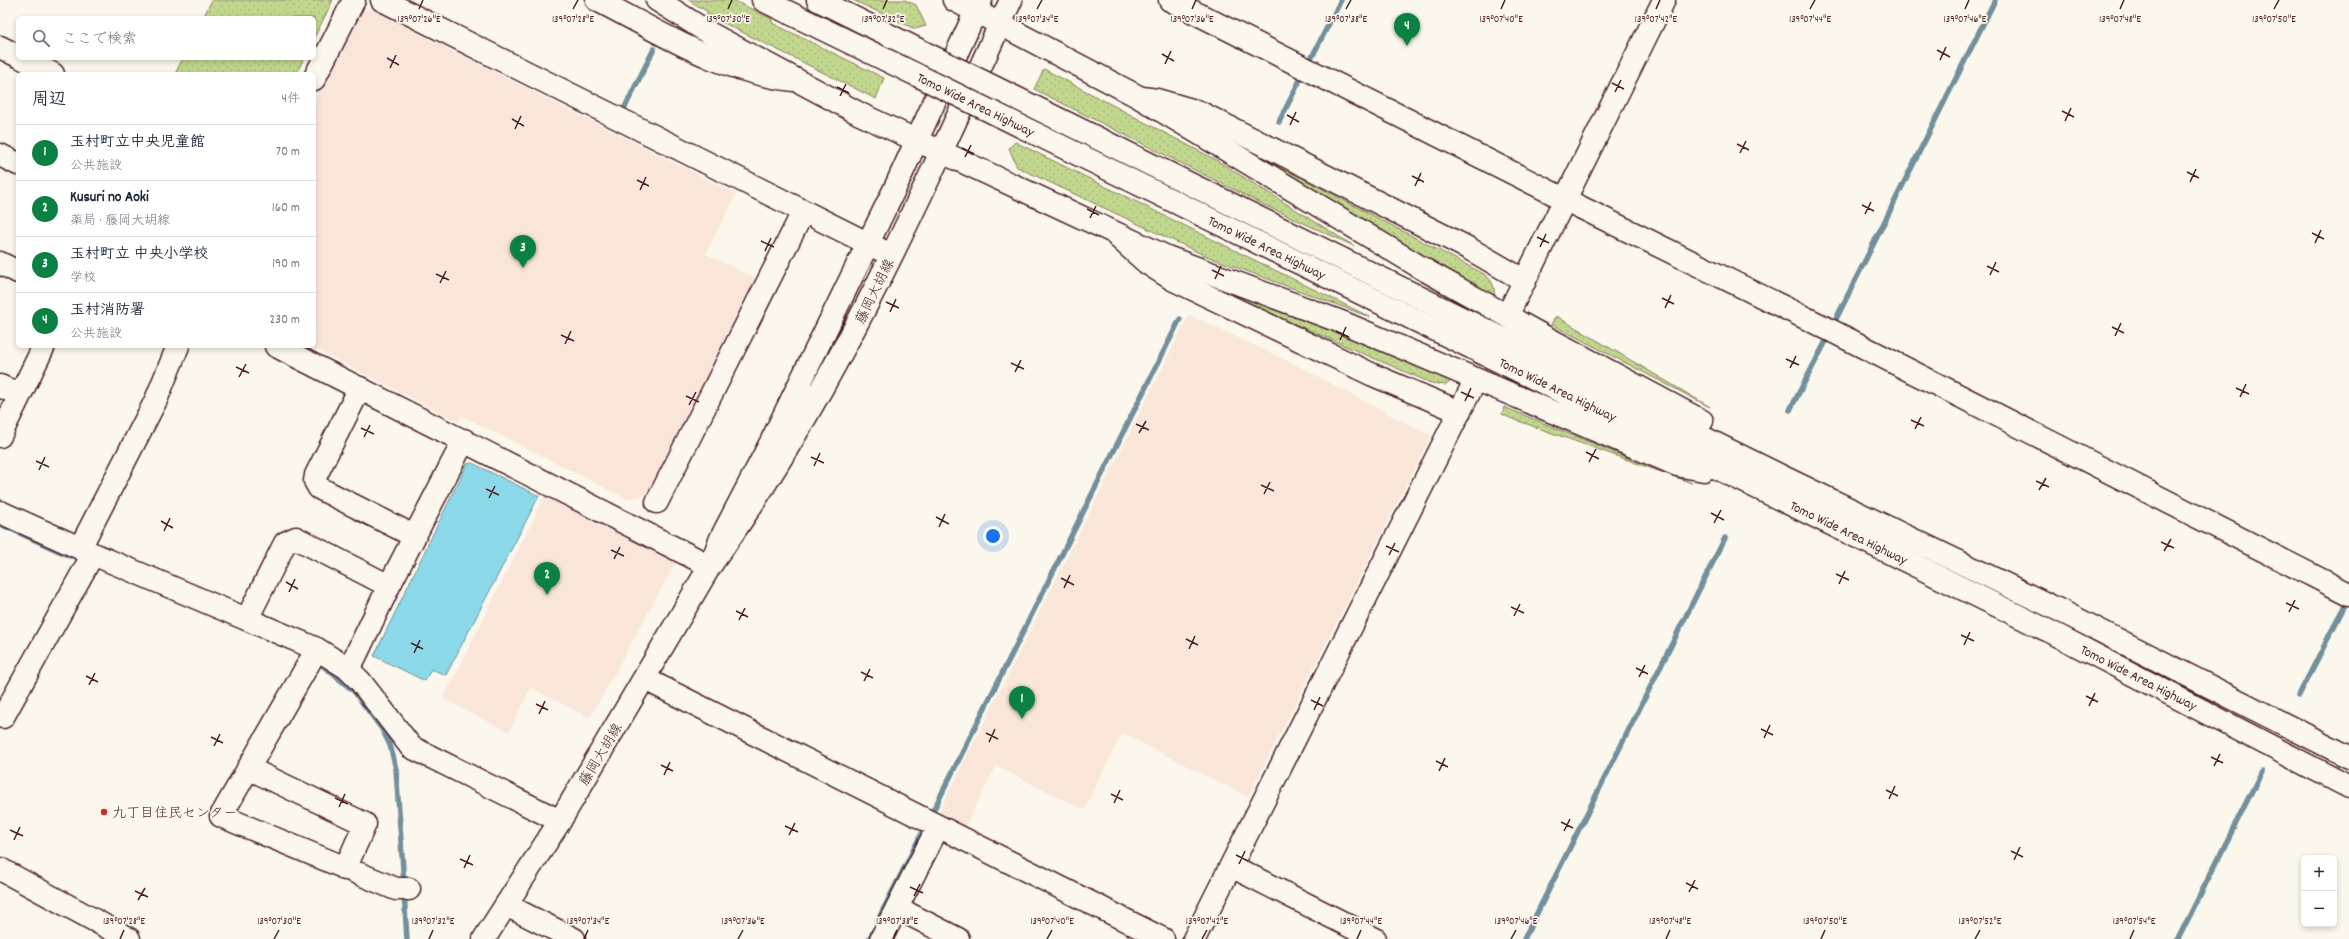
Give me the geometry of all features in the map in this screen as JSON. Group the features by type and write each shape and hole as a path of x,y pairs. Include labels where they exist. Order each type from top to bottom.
{"main road":[{"path":"316,75 354,0"},
{"path":"382,0 881,251"},
{"path":"597,0 719,62 758,74 794,80"},
{"path":"656,0 709,33 794,80 930,147 1112,232 1212,275 1344,323 1678,465 1733,475"},
{"name":"Tomo Wide Area Highway","path":"763,0 2053,632 2349,787"},
{"name":"Tomo Wide Area Highway","path":"818,0 1783,477 2063,612 2349,757"},
{"path":"954,0 987,10 1020,33 1139,97 1425,270 1536,332 1727,433 1783,477"},
{"name":"藤岡大胡線","path":"930,147 927,120 987,10 1011,0"},
{"path":"1170,0 1566,200 1830,330 2349,594"},
{"path":"1511,308 1566,200 1664,0"},
{"name":"藤岡大胡線","path":"710,566 721,538 771,442 881,251 930,147 989,47 987,10"},
{"path":"989,47 1020,33"},
{"path":"19,60 48,72"},
{"path":"1139,97 1157,100 1199,112 1468,248 1525,281"},
{"path":"893,129 916,125 927,120"},
{"path":"0,156 16,163"},
{"path":"657,502 803,212"},
{"path":"1112,232 1147,263 1172,280 1373,375 1460,412"},
{"name":"藤岡大胡線","path":"484,939 560,821 645,679 710,566 758,495 806,416 855,328 881,251"},
{"path":"0,263 16,271"},
{"path":"0,436 43,348"},
{"path":"3,717 87,551 156,400 177,348"},
{"path":"280,348 710,566"},
{"path":"1194,939 1473,385"},
{"path":"0,386 20,395"},
{"path":"360,388 316,475 316,484 319,488 414,536"},
{"path":"347,668 355,657 414,536 464,440"},
{"path":"0,512 87,551 317,649 347,668 378,703 411,747 560,821"},
{"path":"247,619 285,543 296,538 389,586"},
{"path":"317,649 221,816 345,869 402,889"},
{"path":"645,679 1163,939"},
{"path":"248,768 365,824 345,869"},
{"path":"882,939 938,827"},
{"path":"1231,866 1375,939"},
{"path":"0,869 130,939"},
{"path":"506,904 574,939"},
{"path":"897,908 958,939"}],"shaded area":[{"path":"370,9 736,194 706,254 760,281 653,493 627,499 462,416 459,422 314,348 316,348 316,98 359,11"},
{"path":"1189,315 1290,362 1431,436 1248,797 1122,733 1084,810 996,766 964,829 937,816"},
{"path":"546,494 676,559 676,562 590,718 531,688 509,732 443,699"}],"green space":[{"path":"212,0 333,0 316,34 316,16 204,16"},
{"path":"688,0 733,0 772,19 772,23 884,78 876,99 706,14 708,12"},
{"path":"853,0 905,0 916,5 926,26 915,29"},
{"path":"182,60 303,60 297,72 176,72"},
{"path":"1044,69 1216,160 1354,246 1264,205 1034,89"},
{"path":"1205,127 1484,274 1493,285 1494,299"},
{"path":"1015,142 1370,317 1206,256 1017,167 1009,148"},
{"path":"1183,272 1456,377 1446,385 1431,383 1281,318 1277,321"},
{"path":"1556,316 1710,407 1551,324"},
{"path":"1504,407 1633,460 1634,458 1692,483 1510,418 1502,414"}],"water":[{"path":"472,463 539,496 446,675 431,669 425,681 374,656 467,464"}],"waterway":[{"path":"1312,57 1341,0"},
{"path":"1835,321 1995,0"},
{"path":"624,109 654,49"},
{"path":"1279,122 1300,80"},
{"path":"933,811 1180,319"},
{"path":"1790,410 1825,343"},
{"path":"0,524 70,556"},
{"path":"1524,939 1725,538"},
{"path":"2299,695 2348,599"},
{"path":"321,664 354,691 382,729 390,745 396,769 404,884"},
{"path":"2178,939 2262,771"},
{"path":"877,922 922,833"},
{"path":"404,893 407,939"},
{"path":"869,939 874,930"}],"tunnel":[{"path":"1473,385 1496,338"}],"place":[{"name":"玉村消防署","path":"1407,46"},
{"name":"玉村町立 中央小学校","path":"523,268"},
{"name":"Kusuri no Aoki","path":"547,595"},
{"name":"玉村町立中央児童館","path":"1022,719"},
{"name":"九丁目住民センター","path":"104,812"}]}
